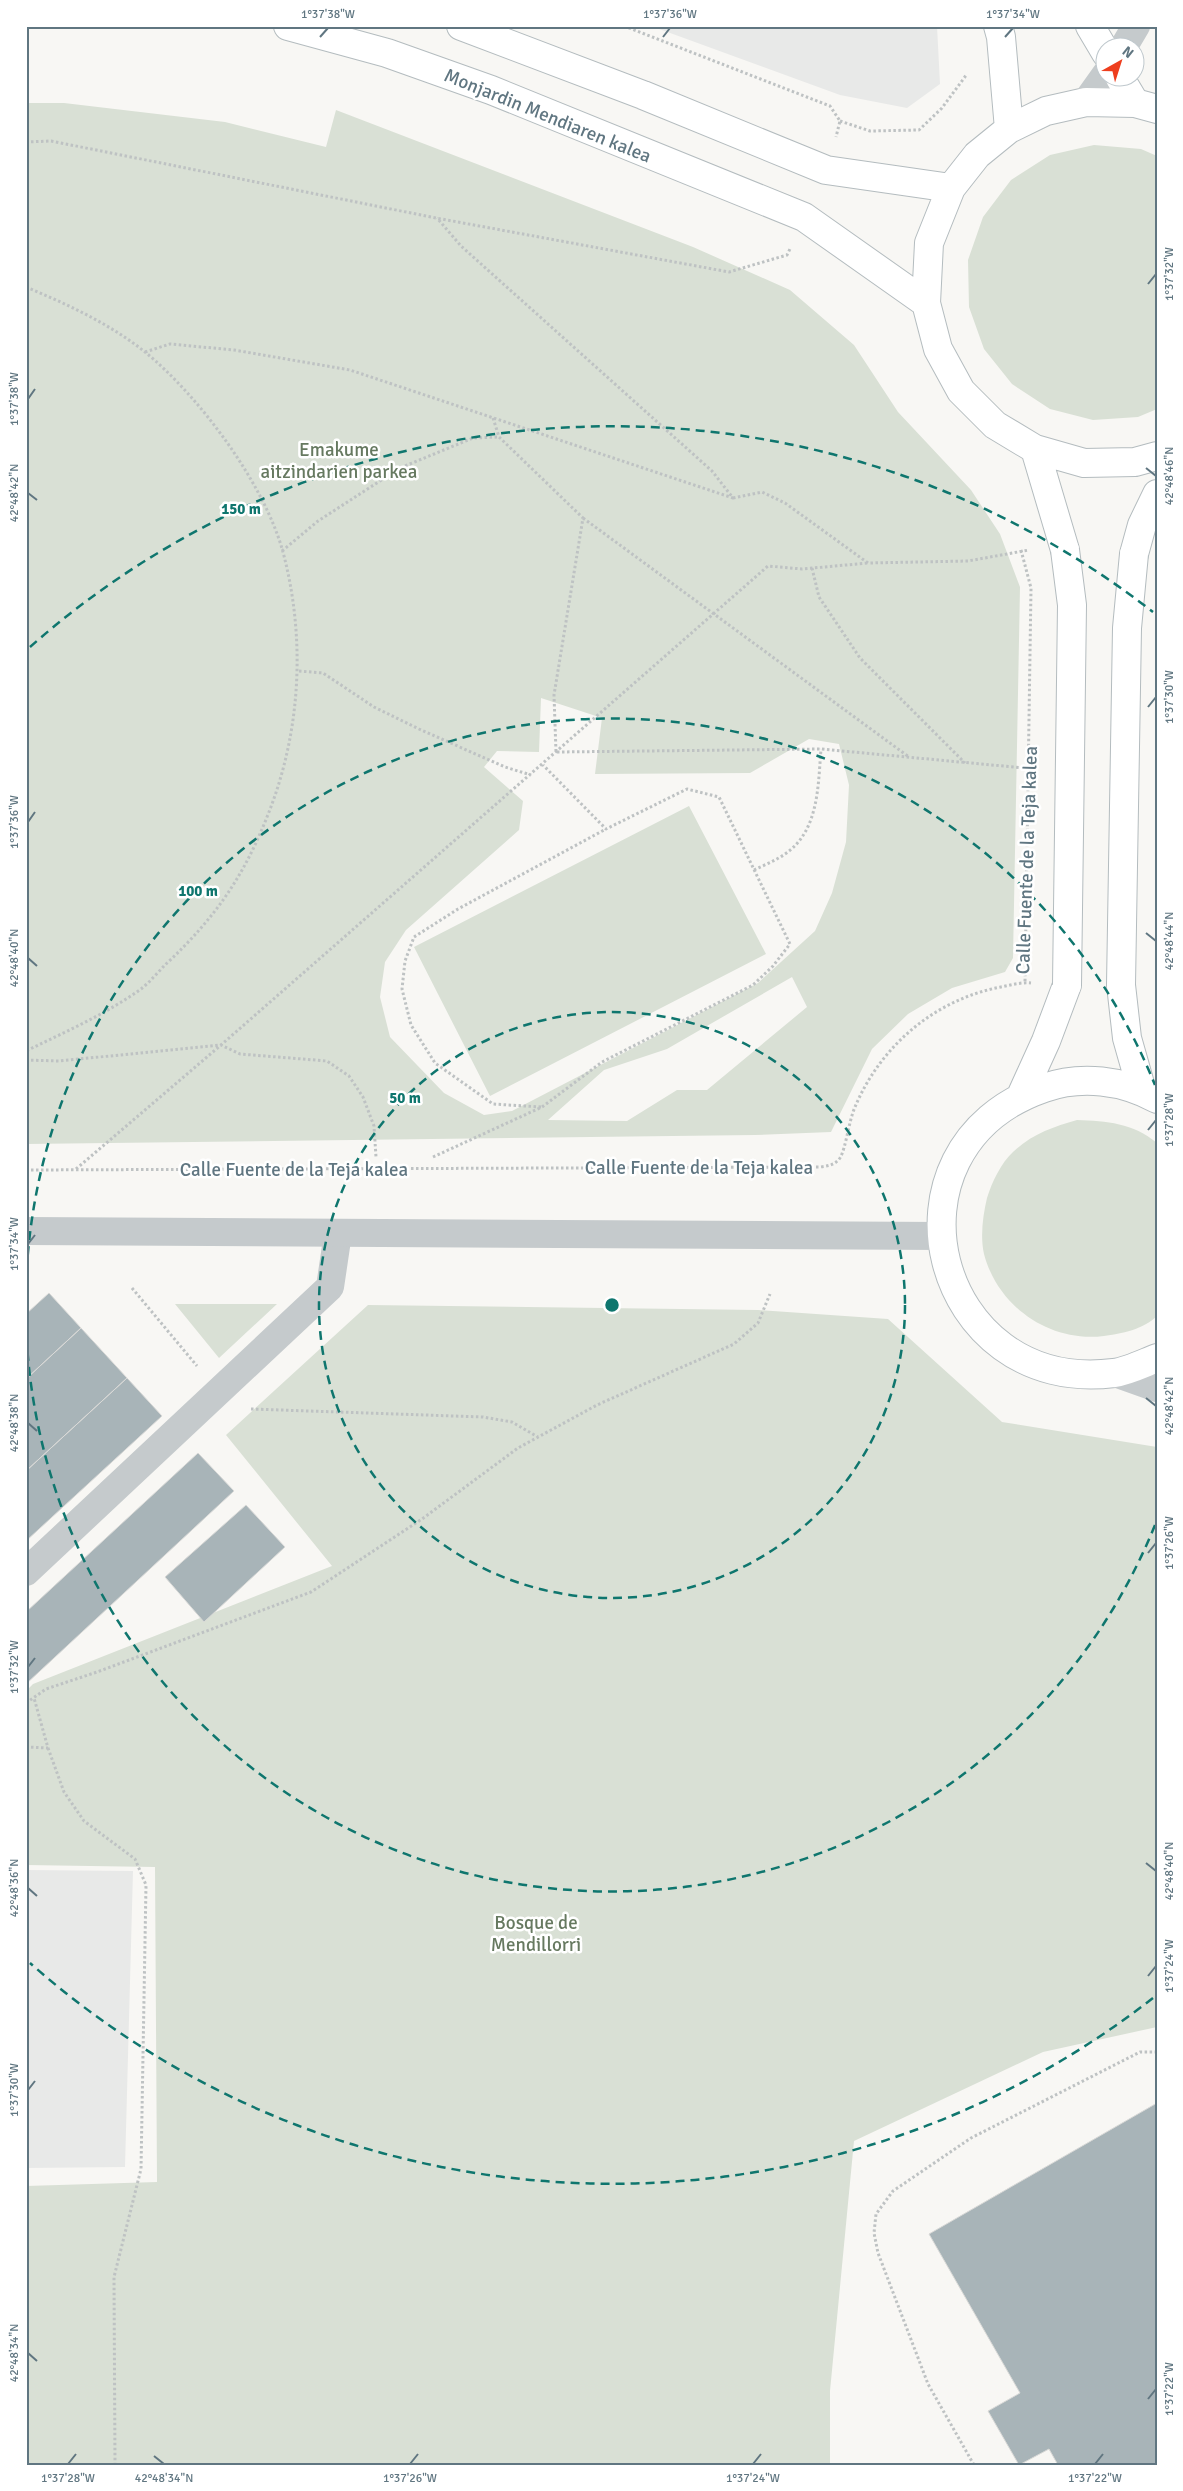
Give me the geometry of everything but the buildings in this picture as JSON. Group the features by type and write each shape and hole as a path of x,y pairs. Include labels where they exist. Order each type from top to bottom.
{"main road":[{"name":"Monjardin Mendiaren kalea","path":"288,26 386,53 491,90 804,217 926,303"},
{"path":"461,26 643,95 826,170 951,188"},
{"path":"998,26 1001,37 1010,129"},
{"path":"1090,26 1097,38"},
{"path":"1129,88 1146,106"},
{"path":"1146,106 1086,102 1046,111 1010,129 977,155 951,188 929,243 926,303 938,349 961,391 995,425 1035,449 1084,463 1135,462 1157,456"},
{"path":"1020,1096 1046,1041 1067,985 1072,605 1065,550 1035,449"},
{"path":"1149,1095 1127,1038 1121,985 1128,628 1134,554 1142,525 1157,494"},
{"path":"1149,1095 1101,1080 1060,1083 1020,1096 986,1121 960,1154 944,1194 941,1236 952,1284 979,1326 1018,1357 1065,1373 1115,1373 1157,1358"}],"street":[{"path":"1129,38 1136,26"},
{"path":"1086,102 1096,88"},
{"path":"26,1231 941,1236"},
{"path":"26,1572 330,1287 338,1233"},
{"path":"1115,1373 1157,1388"}],"path":[{"path":"624,26 830,106 840,121 870,131 919,130 942,108 968,75 967,66"},
{"path":"835,143 840,121"},
{"path":"26,142 51,141 436,218 730,272 787,255"},
{"path":"436,218 461,246 712,471 733,498"},
{"path":"26,287 69,305 144,352 192,397 225,441 260,496 282,550 294,613 299,671 292,730 278,790 257,842 226,899 188,944 142,988 76,1027 26,1050"},
{"path":"144,352 170,344 234,350 350,370 733,498 762,492 785,504 868,563"},
{"path":"492,418 499,438 583,518 910,758"},
{"path":"282,550 318,521 400,468 473,438 499,438"},
{"path":"556,752 554,695 583,518"},
{"name":"Calle Fuente de la Teja kalea","path":"26,1170 820,1167 833,1165 841,1157 854,1107 869,1078 886,1055 912,1028 956,1001 972,994 1025,982 1031,588 1021,550 968,560 868,563"},
{"path":"75,1170 222,1045 768,566 812,568 868,563"},
{"path":"812,568 819,597 860,658 966,763"},
{"path":"299,671 323,673 374,706 404,722 505,767 530,775"},
{"path":"556,752 821,749 1042,770"},
{"path":"754,870 786,854 804,834 816,806 821,749"},
{"path":"543,764 606,829"},
{"path":"433,1157 542,1107 602,1062 753,985 773,966 790,944 719,798 687,789 606,829 458,909 414,937 405,961 402,989 411,1025 435,1063 493,1104 542,1107"},
{"path":"26,1060 59,1061 222,1045 240,1054 327,1061 349,1076 363,1097 374,1126 376,1157"},
{"path":"132,1288 233,1408 483,1417 512,1422 538,1438"},
{"path":"26,1703 46,1689 97,1672 311,1592 422,1519 518,1448 597,1405 734,1344 758,1323 770,1294"},
{"path":"34,1697 48,1748 64,1792 84,1821 135,1859 146,1885 141,2169 114,2277 115,2465"},
{"path":"26,1747 48,1748"},
{"path":"974,2465 928,2384 878,2253 874,2233 876,2214 893,2191 971,2138 1140,2052 1157,2052"}],"shaded area":[{"path":"651,26 937,26 940,84 907,108 840,95"},
{"path":"26,1870 133,1871 125,2167 26,2168"}],"green space":[{"name":"Emakume aitzindarien parkea","path":"26,103 64,103 225,122 326,147 336,110 693,247 790,290 854,345 898,412 971,490 1000,534 1020,587 1013,958 1005,972 952,988 908,1014 872,1049 831,1132 755,1135 26,1144","holes":["541,698 602,718 595,774 750,773 809,739 839,744 849,785 846,842 832,893 815,931 758,983 512,1111 484,1115 444,1093 390,1037 380,997 385,962 406,930 519,830 523,801 484,767 497,751 539,752","792,977 807,1007 707,1090 677,1090 627,1121 548,1120 604,1070 667,1049"]},
{"path":"1094,145 1141,149 1157,156 1157,409 1138,417 1093,420 1050,409 1012,384 984,349 969,307 968,260 983,217 1011,180 1050,155"},
{"path":"689,806 766,954 490,1096 414,947"},
{"path":"1077,1120 1119,1124 1139,1131 1157,1143 1157,1316 1139,1328 1104,1336 1084,1337 1064,1334 1029,1318 1001,1290 991,1273 984,1254 982,1240 982,1226 987,1198 1001,1167 1013,1152 1028,1140 1051,1128"},
{"path":"175,1304 277,1304 219,1358"},
{"name":"Bosque de Mendillorri","path":"368,1305 758,1310 888,1319 1002,1422 1157,1447 1157,2027 1043,2052 854,2141 830,2391 830,2465 26,2465 26,2186 157,2182 155,1867 26,1865 26,1691 33,1684 332,1566 226,1435"}]}
